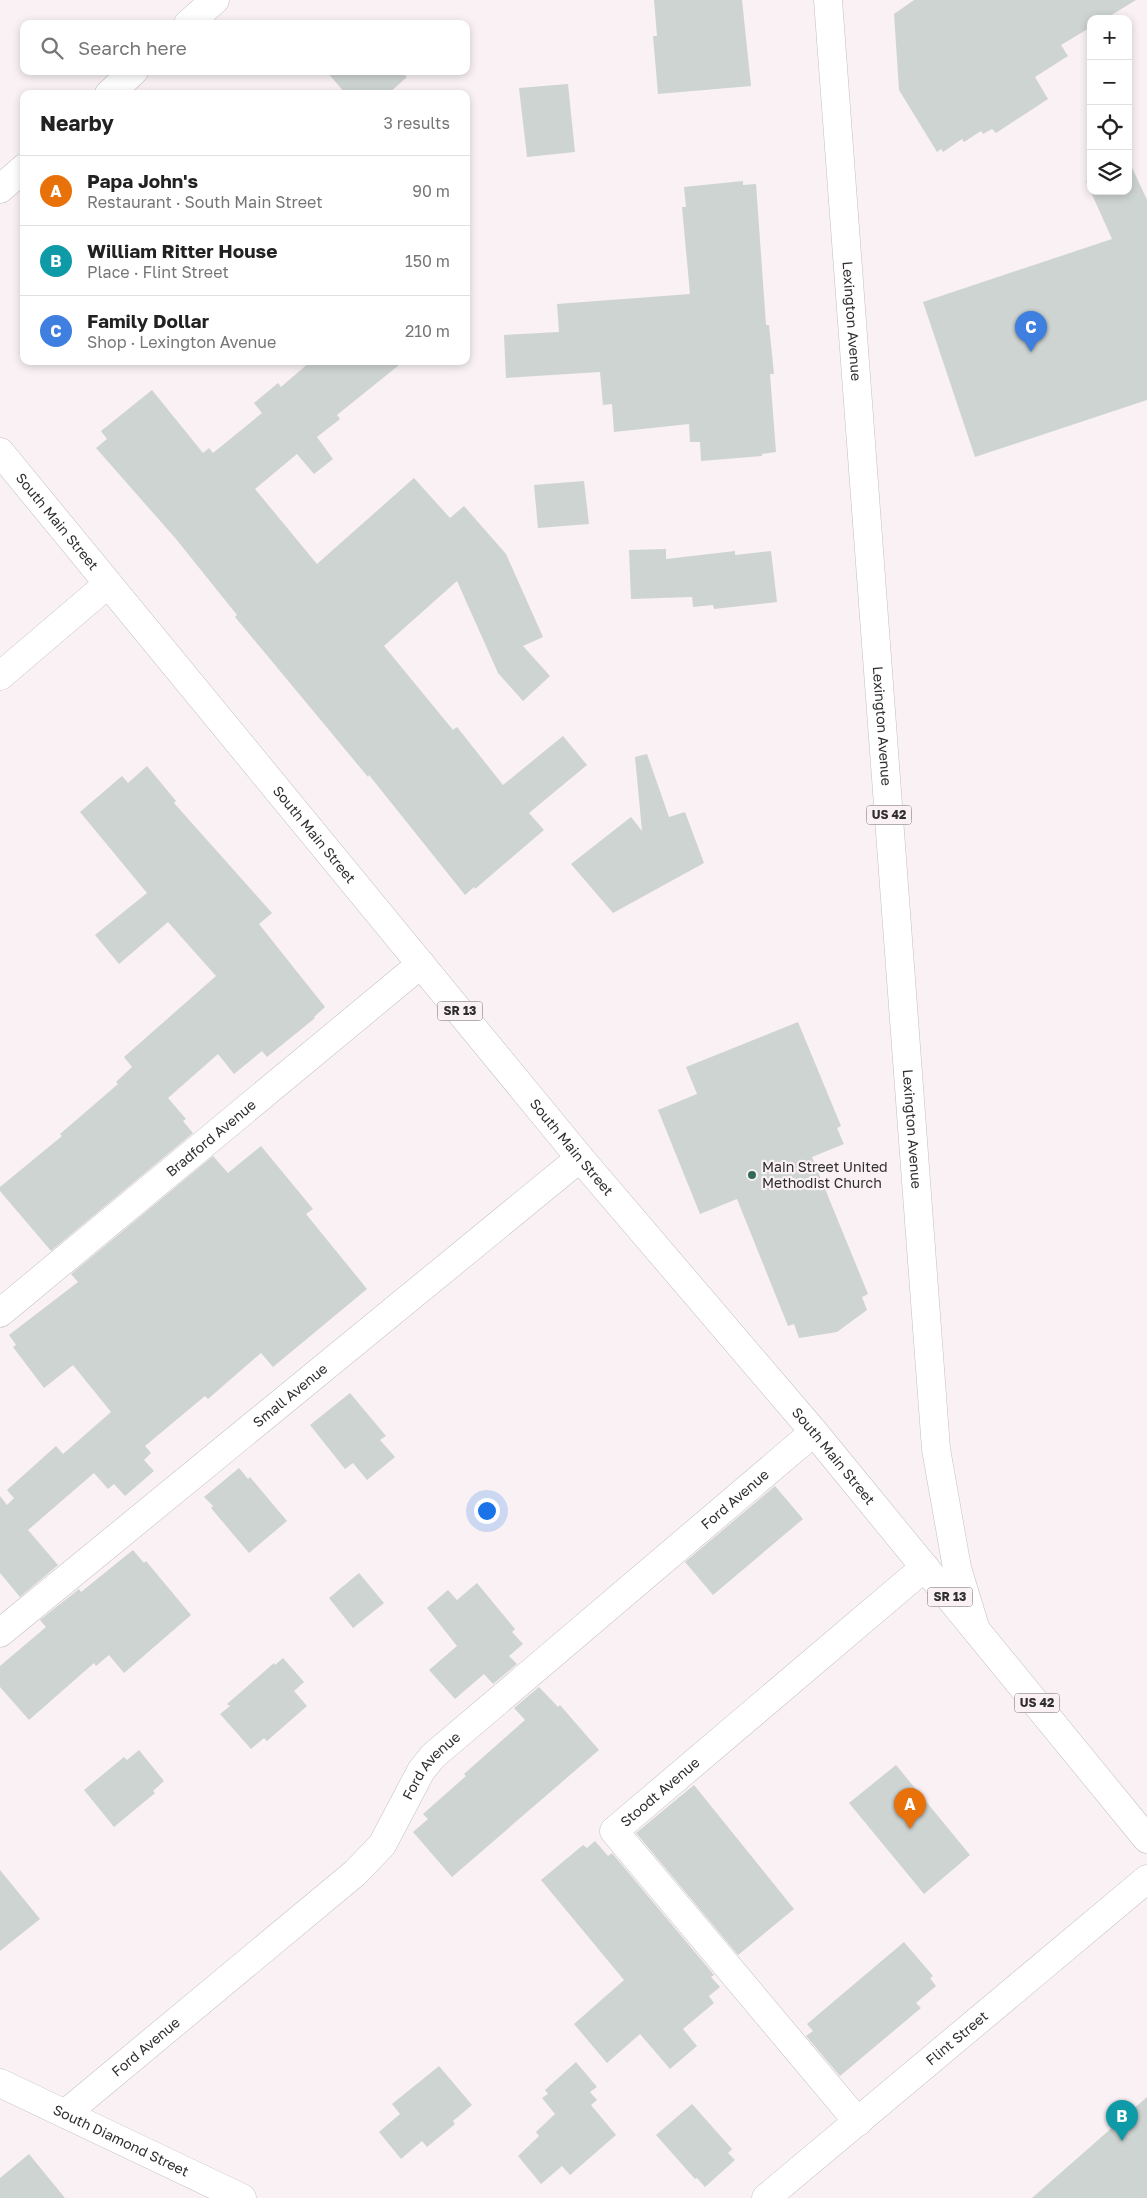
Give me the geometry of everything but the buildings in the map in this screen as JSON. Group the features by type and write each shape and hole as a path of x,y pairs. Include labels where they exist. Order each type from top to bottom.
{"main road":[{"path":"192,20 215,0"},
{"name":"Lexington Avenue","path":"828,0 936,1449 957,1568 975,1627"},
{"path":"113,90 130,75"},
{"path":"0,189 20,172"},
{"name":"South Main Street","path":"0,452 580,1158 814,1432 1147,1839"},
{"path":"0,676 108,584"},
{"name":"Bradford Avenue","path":"0,1313 421,964"},
{"name":"Small Avenue","path":"0,1633 580,1158"},
{"name":"Ford Avenue","path":"65,2114 355,1873 382,1845 421,1771 433,1756 814,1432"},
{"name":"Stoodt Avenue","path":"858,2122 614,1831 925,1567"},
{"name":"Flint Street","path":"766,2198 1147,1879"},
{"name":"South Diamond Street","path":"0,2083 242,2198"}],"place":[{"name":"Family Dollar","path":"1031,352"},
{"name":"Main Street United Methodist Church","path":"752,1175"},
{"name":"Papa John's","path":"910,1829"},
{"name":"William Ritter House","path":"1122,2141"}]}
